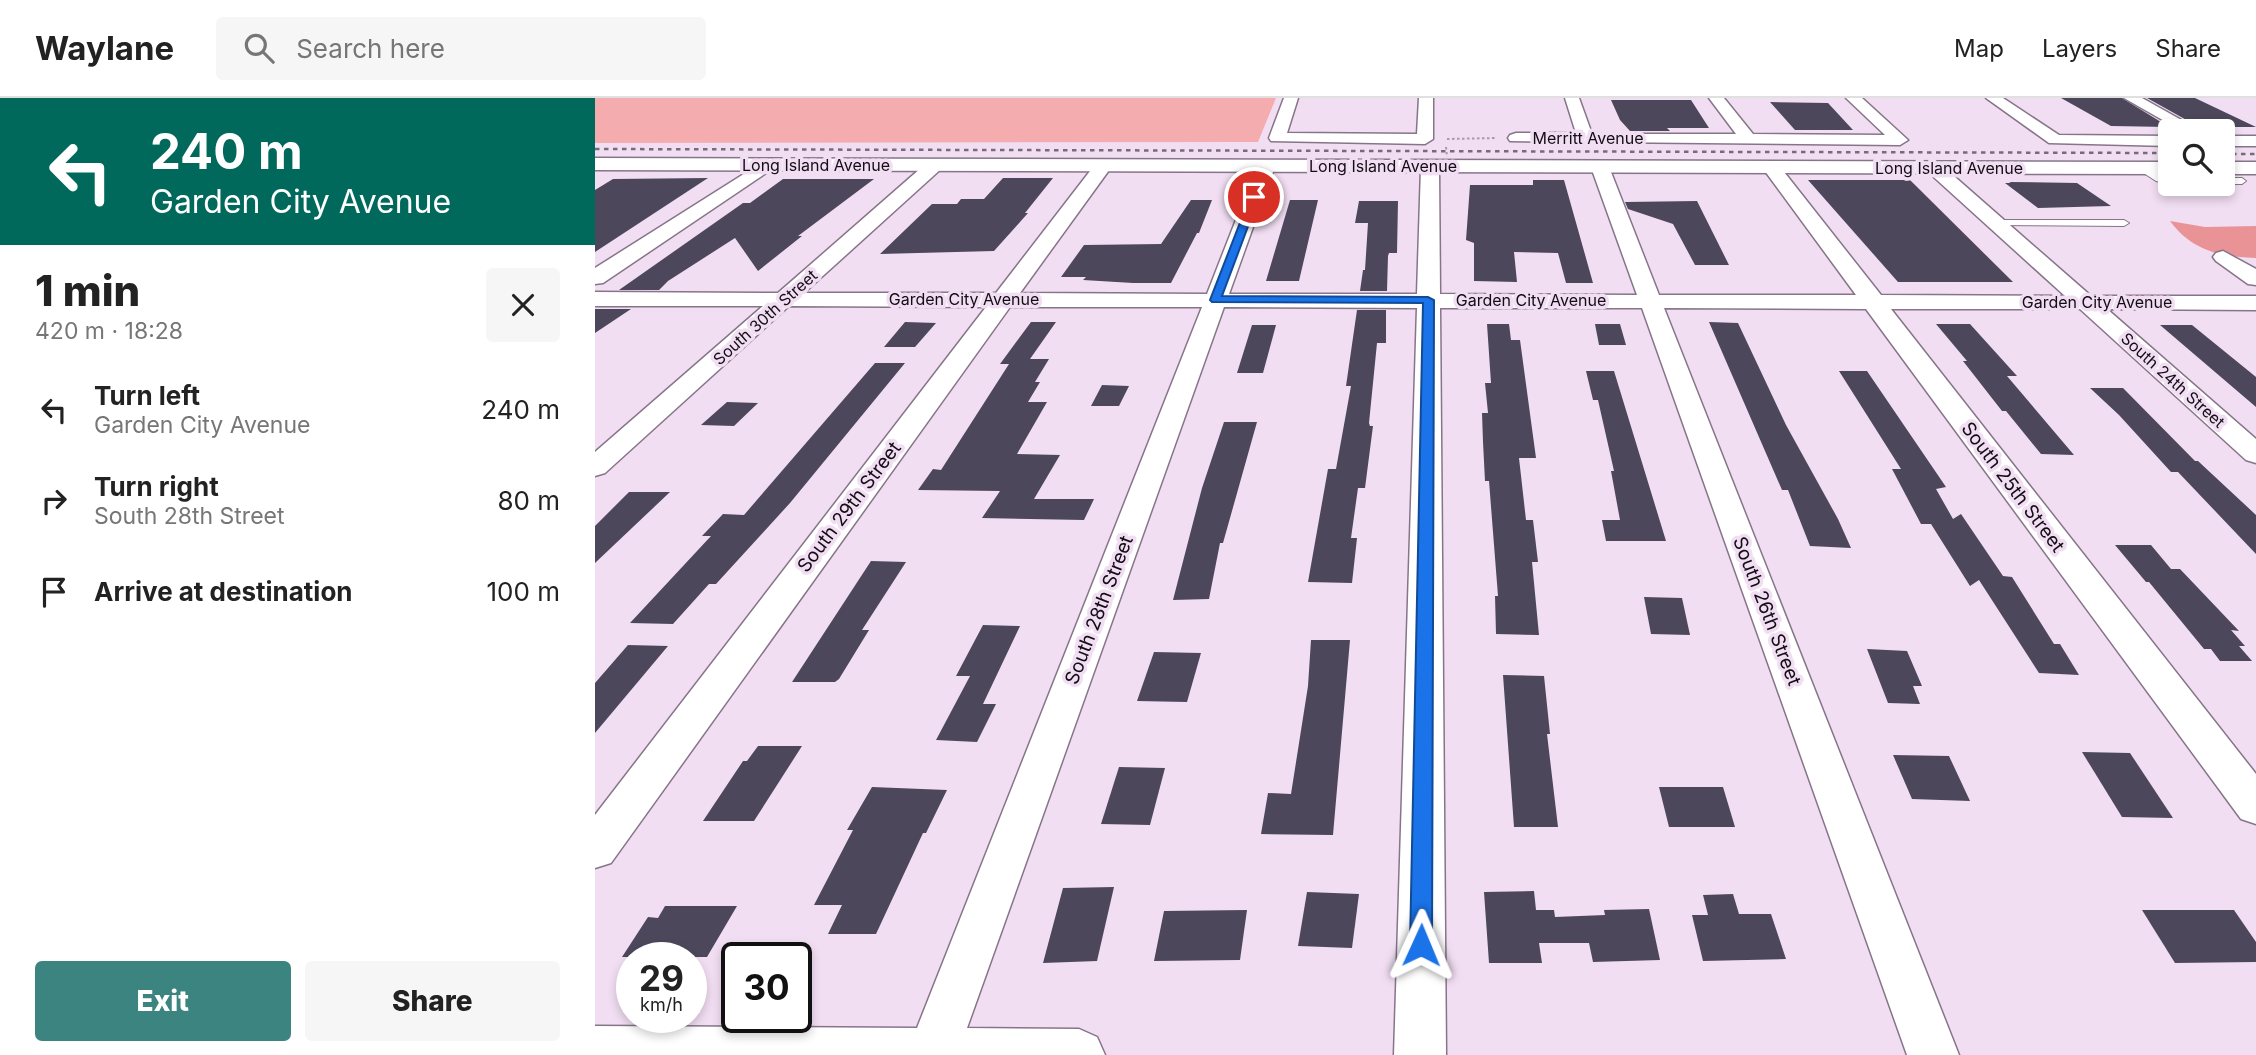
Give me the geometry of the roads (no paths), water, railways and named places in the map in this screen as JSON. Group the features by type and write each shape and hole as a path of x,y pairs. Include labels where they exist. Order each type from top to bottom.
{"street":[{"name":"South 28th Street","path":"932,1054 1291,98"},
{"path":"1420,1055 1428,300 1437,152 1426,98"},
{"name":"South 26th Street","path":"1572,98 1933,1055"},
{"path":"1716,98 1748,139"},
{"path":"1853,98 1900,140"},
{"path":"1993,98 2056,140 2158,141"},
{"path":"2131,98 2170,119"},
{"name":"Merritt Avenue","path":"1516,138 1593,153 1748,139 1900,140"},
{"path":"2235,141 2256,141"},
{"name":"Long Island Avenue","path":"597,166 1103,166 1271,152 1437,152 1593,153 1771,167 2158,168"},
{"path":"1271,152 1437,152"},
{"path":"595,278 766,165"},
{"name":"South 30th Street","path":"595,467 935,165"},
{"name":"South 29th Street","path":"595,849 1103,166"},
{"name":"South 25th Street","path":"1771,167 2256,806"},
{"name":"South 24th Street","path":"1933,167 2256,454"},
{"path":"2223,257 2256,279"},
{"name":"Garden City Avenue","path":"595,299 2256,303"},
{"path":"595,1052 1079,1055"}],"lane":[{"path":"2142,168 2158,178"},
{"path":"1996,223 2125,223"}],"railway":[{"path":"595,149 2158,153"},
{"path":"2235,154 2256,154"}]}
